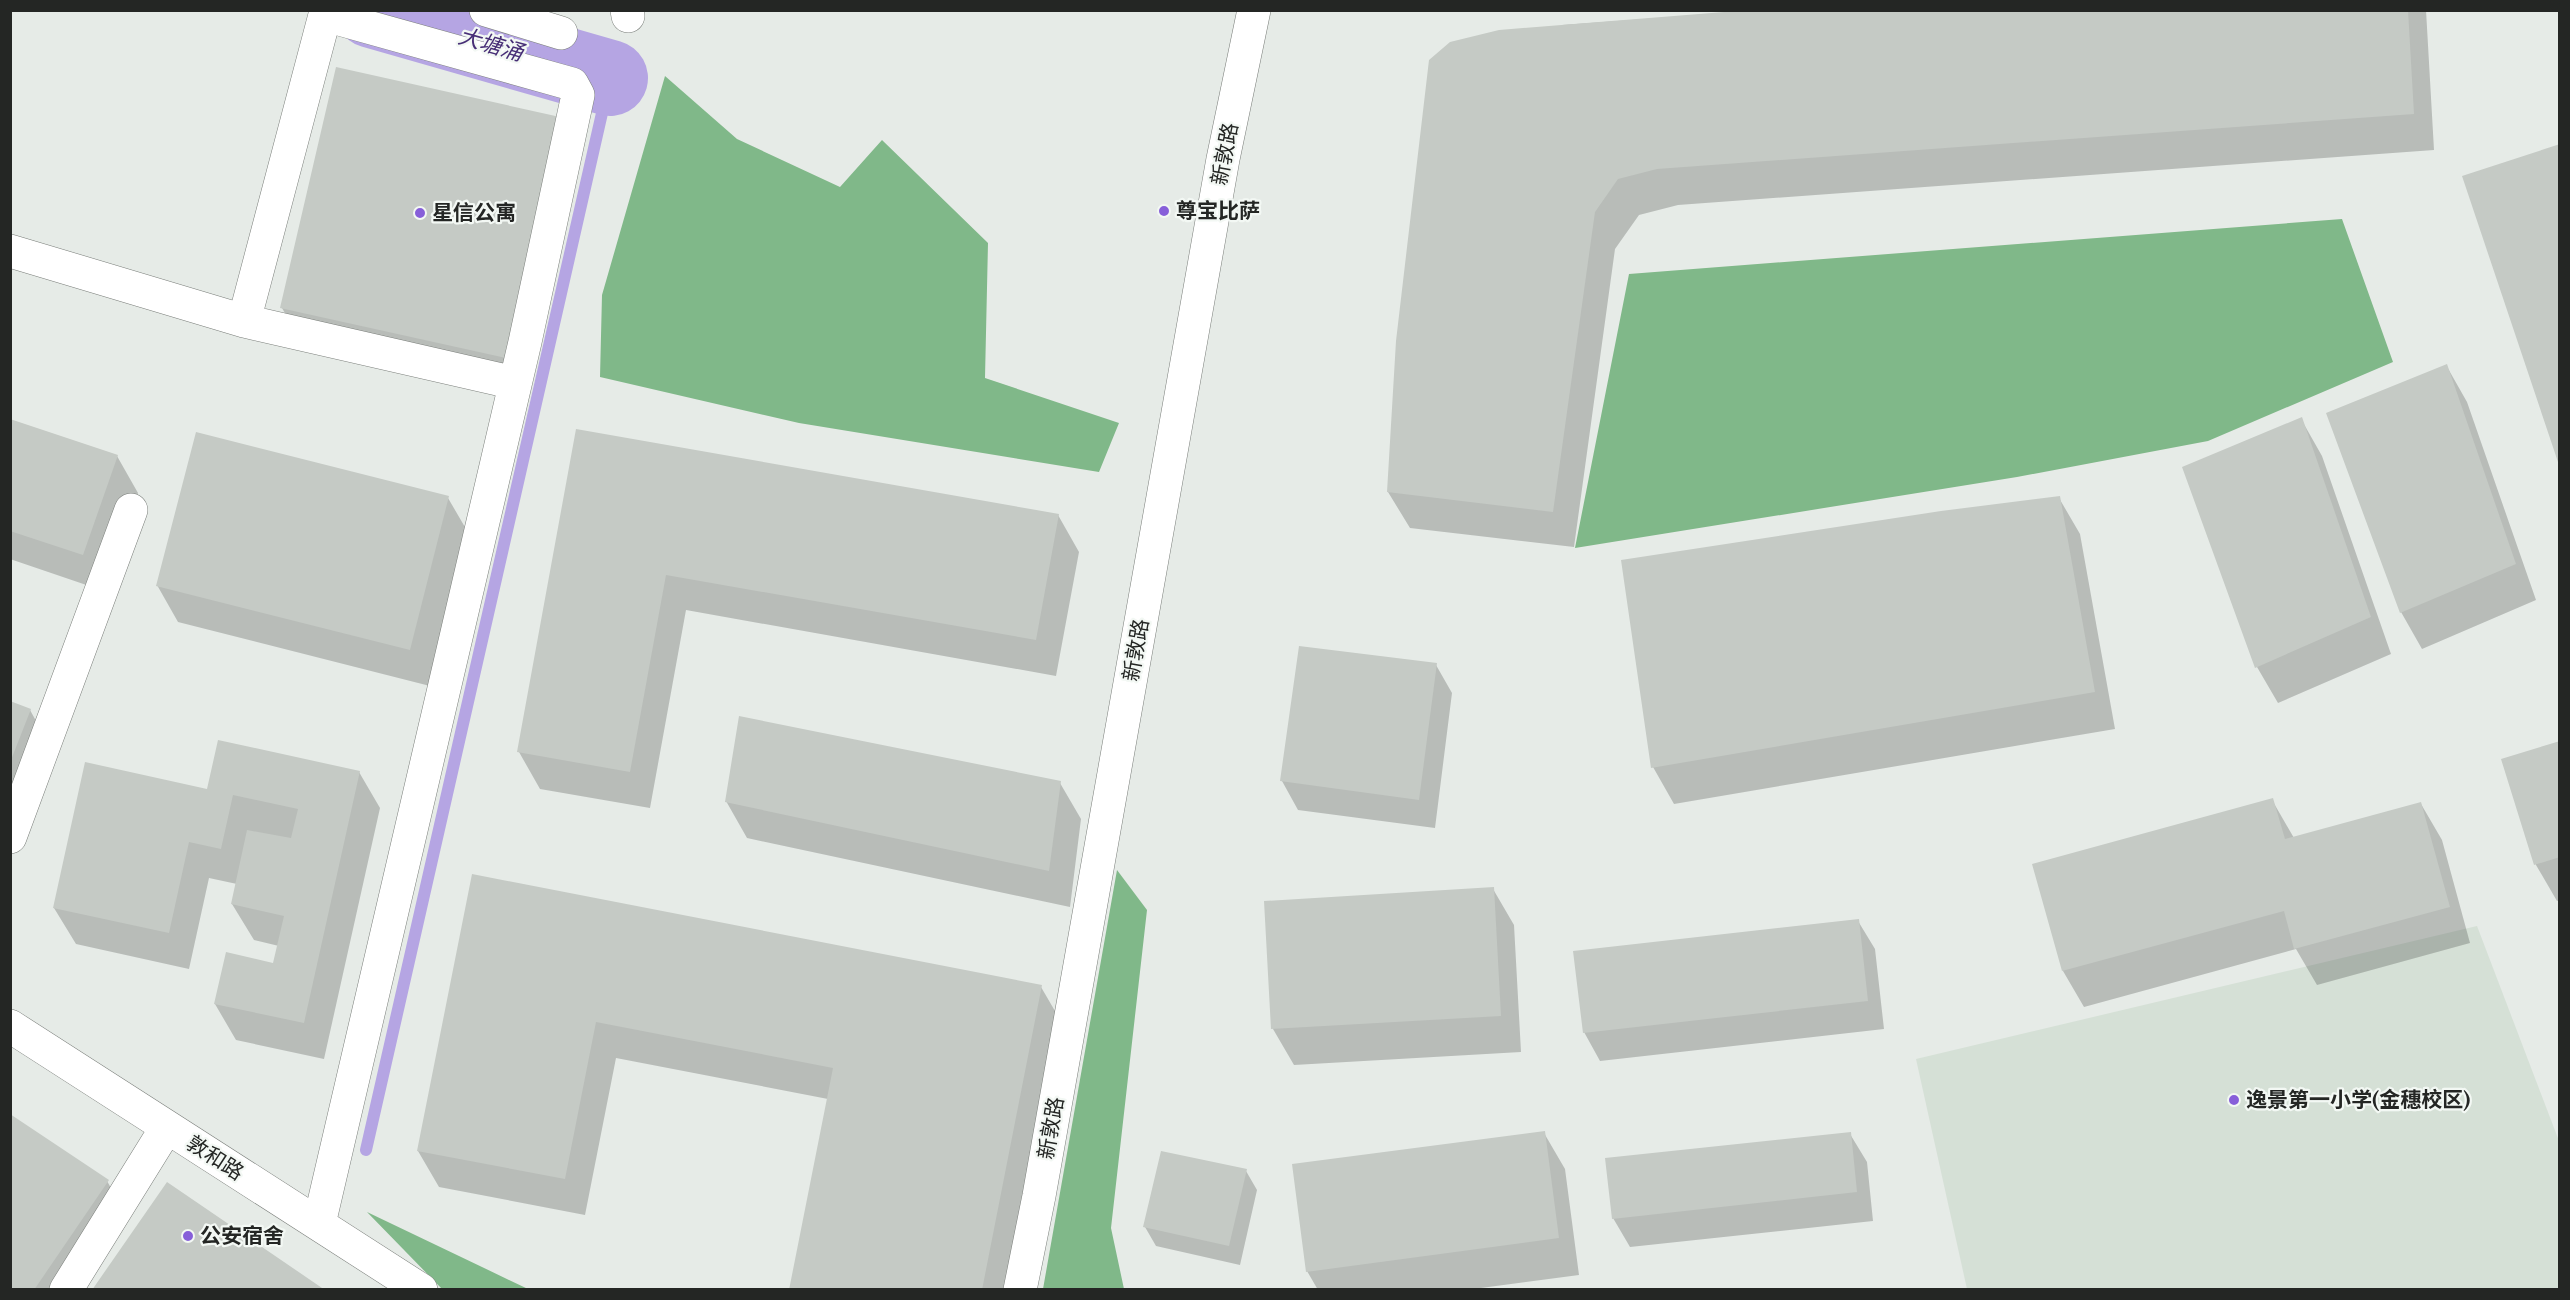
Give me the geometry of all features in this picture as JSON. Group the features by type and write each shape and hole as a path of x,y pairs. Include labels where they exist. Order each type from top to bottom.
{"street":[{"path":"486,10 561,33"},
{"name":"新敦路","path":"1020,1290 1223,159 1254,10"},
{"path":"244,321 325,15 572,84 578,95 515,383 319,1224"},
{"path":"10,252 244,321 515,383"},
{"path":"10,837 131,510"},
{"name":"敦和路","path":"10,1026 421,1290"},
{"path":"66,1290 167,1128"}],"shaded area":[{"name":"逸景第一小学(金穗校区)","path":"2477,926 2559,1141 2559,1289 1967,1289 1916,1059"}],"green space":[{"path":"665,76 737,139 840,187 882,140 988,243 985,378 1119,423 1099,472 799,423 600,377 602,295"},
{"path":"2342,219 2393,362 2208,441 2017,477 1575,548 1629,274"},
{"path":"1117,870 1147,910 1111,1228 1124,1289 1043,1289"},
{"path":"367,1212 528,1289 442,1289"}],"building":[{"path":"1749,10 2408,10 2414,114 1657,169 1618,179 1595,212 1553,512 1387,492 1396,341 1429,60 1450,42 1499,30"},
{"name":"星信公寓","path":"336,67 560,117 506,358 280,308"},
{"path":"2560,144 2560,465 2559,465 2462,176"},
{"path":"2447,364 2516,564 2400,613 2326,413"},
{"path":"2302,417 2371,617 2255,668 2182,467"},
{"path":"10,419 118,455 83,555 10,531"},
{"path":"576,429 1059,514 1036,640 666,575 630,772 517,752"},
{"path":"196,432 449,496 410,650 156,586"},
{"path":"2060,496 2095,692 1651,768 1621,560 1941,511"},
{"path":"1299,646 1437,663 1419,800 1280,781"},
{"path":"10,701 31,709 11,760 10,760"},
{"path":"739,716 1061,781 1049,871 725,802"},
{"path":"218,740 360,771 304,1023 214,1004 226,952 273,963 284,916 231,904 247,830 291,838 298,809 233,795 221,849 189,842 169,933 53,908 85,762 207,789"},
{"path":"2560,741 2560,857 2534,865 2501,759"},
{"path":"2273,798 2285,839 2421,802 2450,907 2294,949 2284,911 2062,971 2032,864"},
{"path":"472,874 1042,985 982,1290 789,1290 833,1068 596,1022 565,1179 417,1151"},
{"path":"1494,887 1501,1016 1271,1029 1264,901"},
{"path":"1859,919 1868,1001 1583,1033 1573,951"},
{"path":"10,1114 109,1180 34,1290 10,1290"},
{"path":"1545,1131 1559,1238 1306,1272 1292,1164"},
{"path":"1851,1132 1857,1192 1612,1219 1605,1158"},
{"path":"1161,1151 1247,1169 1229,1246 1143,1227"},
{"name":"公安宿舍","path":"167,1182 325,1290 92,1290"}],"waterway":[{"name":"大塘涌","path":"372,10 610,78"},
{"path":"366,1150 610,78"}],"place":[{"name":"尊宝比萨","path":"1164,211"},
{"name":"星信公寓","path":"420,213"},
{"name":"逸景第一小学(金穗校区)","path":"2234,1100"},
{"name":"公安宿舍","path":"188,1236"}]}
